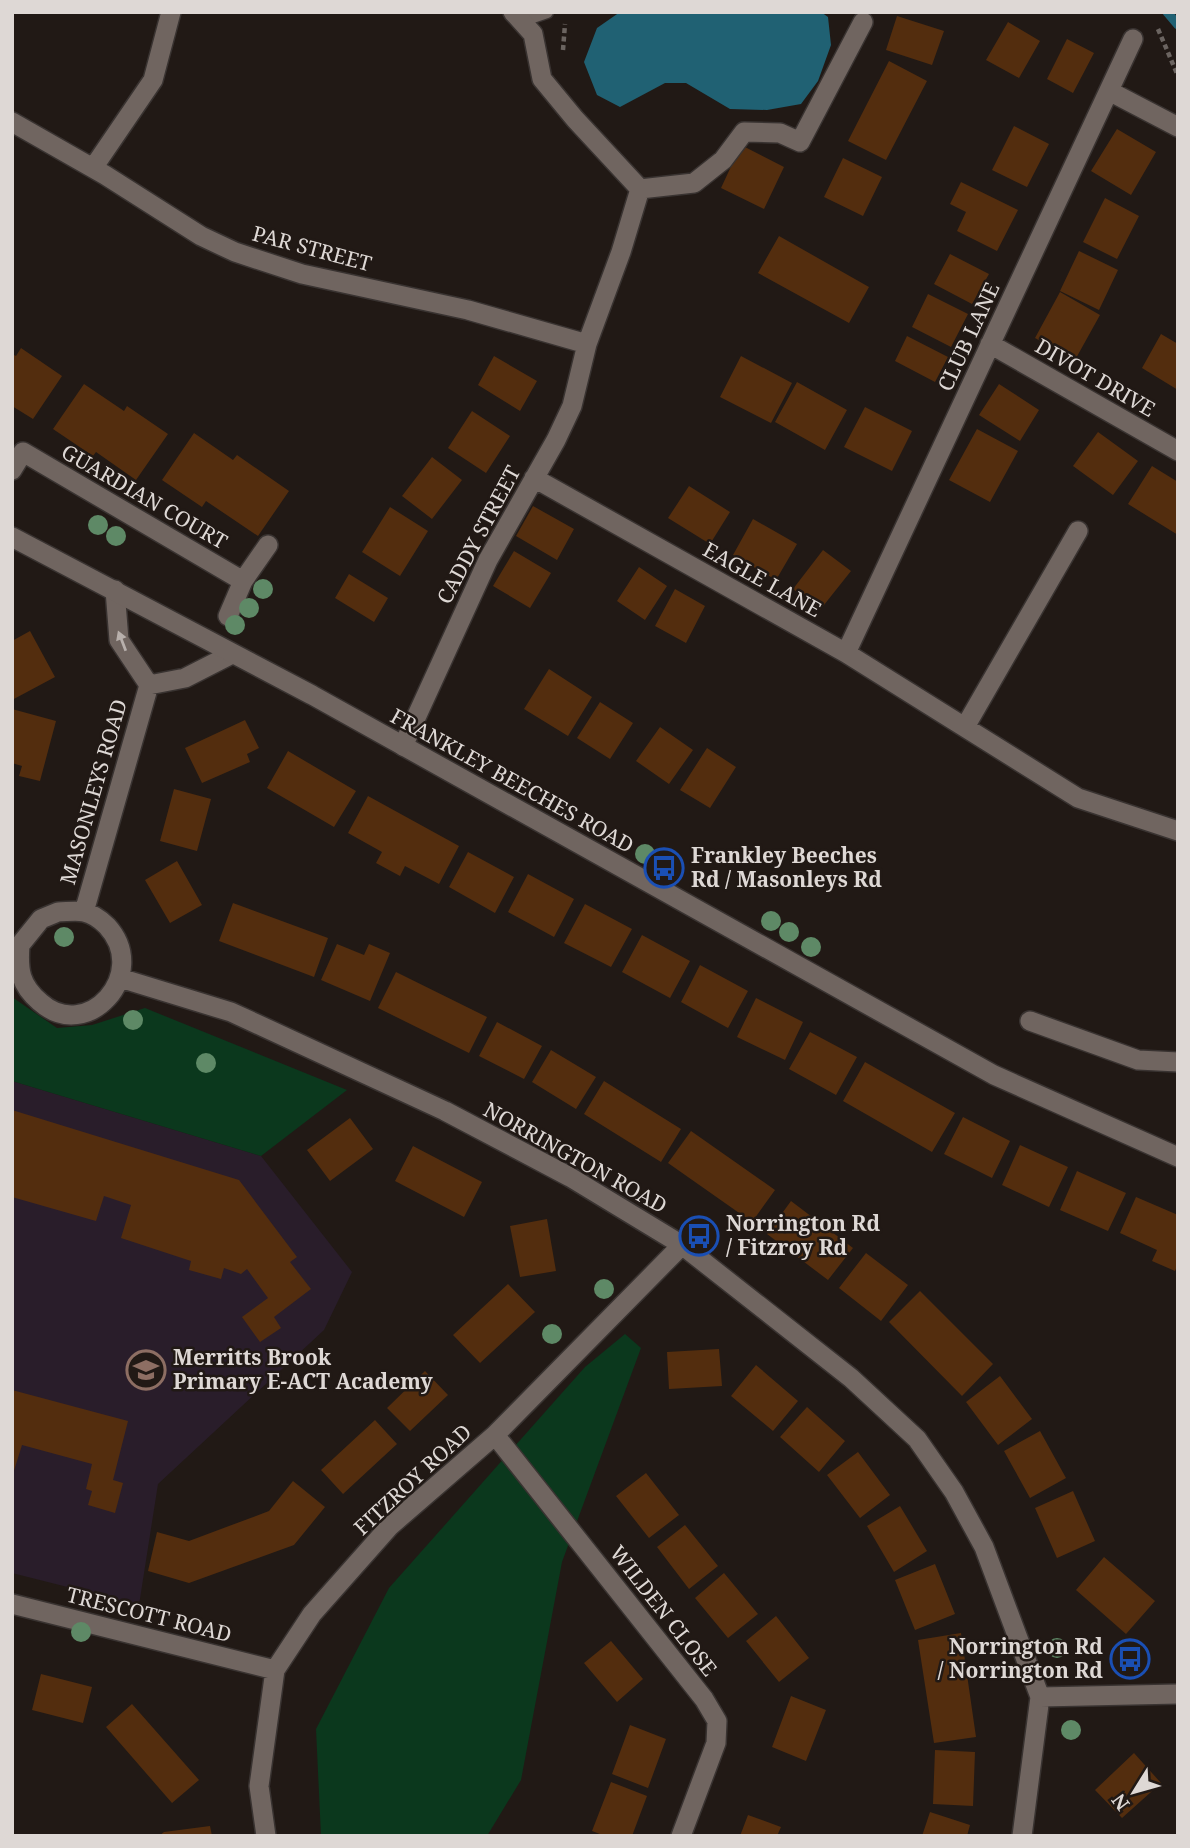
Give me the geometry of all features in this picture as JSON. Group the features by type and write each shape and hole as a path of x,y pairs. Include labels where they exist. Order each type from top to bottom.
{"street":[{"path":"93,168 153,80 171,12"},
{"path":"517,17 533,34 542,79 640,189 694,183 723,160 744,132 780,133 800,142 863,22"},
{"name":"CLUB LANE","path":"846,653 1133,39"},
{"path":"1109,92 1178,127"},
{"name":"PAR STREET","path":"12,122 93,168 201,236 235,252 302,274 468,310 587,344"},
{"name":"CADDY STREET","path":"403,746 483,570 572,406 587,344 621,252 640,189"},
{"name":"DIVOT DRIVE","path":"990,345 1178,451"},
{"name":"GUARDIAN COURT","path":"12,470 17,451 243,581"},
{"name":"EAGLE LANE","path":"534,478 846,653 1078,798 1178,831"},
{"path":"965,727 1078,531"},
{"name":"FRANKLEY BEECHES ROAD","path":"12,537 313,695 994,1075 1178,1157"},
{"path":"228,616 243,581 268,545"},
{"name":"MASONLEYS ROAD","path":"84,912 149,685 119,640 115,590"},
{"name":"MASONLEYS ROAD","path":"149,685 185,678 232,654"},
{"path":"58,912 84,912 100,919 116,936 122,953 120,978 113,994 97,1008 79,1014 64,1014 47,1008 28,992 21,976 16,944 41,919 58,912"},
{"name":"NORRINGTON ROAD","path":"120,978 230,1012 445,1111 570,1177 682,1245 851,1378 917,1439 954,1492 984,1546 1040,1697"},
{"path":"1030,1021 1138,1060 1178,1062"},
{"name":"FITZROY ROAD","path":"266,1836 259,1786 275,1670 312,1614 390,1526 495,1436 682,1245"},
{"name":"WILDEN CLOSE","path":"495,1436 704,1699 717,1721 716,1743 681,1836"},
{"name":"TRESCOTT ROAD","path":"12,1604 275,1670"},
{"path":"1022,1836 1040,1697 1178,1694"}],"lane":[{"path":"517,17 547,12"}],"shaded area":[{"name":"Merritts Brook Primary E-ACT Academy","path":"12,1081 261,1156 352,1272 324,1330 158,1484 139,1605 12,1573"}],"green space":[{"path":"12,997 57,1028 92,1025 145,1008 347,1090 261,1156 12,1081"},
{"path":"625,1334 641,1348 562,1562 521,1780 487,1836 321,1836 316,1729 389,1588 585,1367"}],"water":[{"path":"620,12 821,12 828,17 831,45 818,81 801,104 767,110 730,109 686,83 665,83 620,107 597,95 584,62 597,28"}],"building":[{"path":"897,16 944,31 932,65 886,50"},
{"path":"1008,22 1040,41 1019,78 986,60"},
{"path":"1067,39 1094,53 1073,93 1047,79"},
{"path":"889,61 927,81 886,160 848,141"},
{"path":"1014,126 1049,144 1027,187 992,170"},
{"path":"1117,129 1156,152 1131,195 1091,171"},
{"path":"741,145 784,167 764,209 721,188"},
{"path":"843,158 882,177 863,216 824,197"},
{"path":"961,182 1018,210 997,251 957,231 966,212 950,204"},
{"path":"1105,198 1139,216 1117,259 1083,242"},
{"path":"779,236 869,287 849,323 758,273"},
{"path":"1079,251 1118,270 1099,310 1060,291"},
{"path":"950,254 989,274 972,304 934,284"},
{"path":"1060,292 1100,315 1075,360 1035,338"},
{"path":"928,294 968,314 951,347 912,327"},
{"path":"1161,334 1178,344 1178,390 1142,368"},
{"path":"907,336 948,357 935,382 895,361"},
{"path":"21,348 62,376 33,419 12,406 12,354 16,356"},
{"path":"494,356 537,381 520,411 478,385"},
{"path":"741,356 792,383 771,423 720,397"},
{"path":"797,382 847,410 825,450 775,422"},
{"path":"84,384 124,411 127,406 168,434 136,480 96,452 93,456 53,429"},
{"path":"999,384 1039,410 1020,441 979,415"},
{"path":"865,407 912,431 892,471 844,447"},
{"path":"472,411 510,436 486,473 448,448"},
{"path":"977,429 1018,451 990,502 949,480"},
{"path":"1098,432 1138,461 1113,495 1073,466"},
{"path":"194,433 233,460 237,455 289,491 258,536 206,501 202,507 162,480"},
{"path":"432,457 462,480 432,519 402,496"},
{"path":"1152,466 1178,482 1178,535 1128,504"},
{"path":"689,486 730,512 710,544 668,518"},
{"path":"533,506 574,529 557,560 516,536"},
{"path":"390,507 428,531 400,576 362,552"},
{"path":"753,519 797,544 776,580 733,555"},
{"path":"823,550 851,571 820,610 793,589"},
{"path":"514,551 551,573 530,608 493,586"},
{"path":"639,567 667,586 645,620 617,601"},
{"path":"349,574 388,598 374,622 335,598"},
{"path":"675,589 705,606 686,643 655,626"},
{"path":"30,631 55,677 12,700 12,641"},
{"path":"549,669 592,697 568,736 524,709"},
{"path":"600,702 633,723 610,759 577,738"},
{"path":"12,709 56,721 40,781 19,776 22,766 12,763"},
{"path":"245,720 259,748 247,754 250,762 202,783 185,748"},
{"path":"660,727 693,750 669,784 636,761"},
{"path":"707,748 736,767 710,808 680,790"},
{"path":"288,751 356,791 334,827 267,788"},
{"path":"174,789 211,799 197,851 160,841"},
{"path":"368,796 459,846 439,884 405,866 400,876 376,863 382,852 348,833"},
{"path":"468,852 514,877 495,913 449,887"},
{"path":"177,861 202,905 170,923 145,880"},
{"path":"528,874 574,899 554,937 508,912"},
{"path":"233,903 328,938 314,977 219,941"},
{"path":"585,904 632,929 611,967 564,943"},
{"path":"642,935 690,961 670,998 622,972"},
{"path":"337,944 364,955 369,944 390,953 370,1001 321,980"},
{"path":"700,965 748,991 728,1028 681,1002"},
{"path":"396,972 487,1017 469,1053 378,1008"},
{"path":"756,998 803,1022 785,1060 737,1037"},
{"path":"497,1022 542,1046 524,1079 479,1056"},
{"path":"810,1032 857,1057 836,1095 789,1069"},
{"path":"551,1050 596,1077 576,1109 532,1082"},
{"path":"865,1062 955,1113 932,1152 843,1101"},
{"path":"604,1081 681,1129 661,1162 584,1114"},
{"path":"12,1110 239,1180 297,1257 290,1262 311,1289 274,1317 281,1328 260,1342 242,1317 268,1298 247,1269 241,1274 224,1268 221,1279 189,1270 191,1261 121,1238 131,1205 104,1196 96,1221 12,1197"},
{"path":"963,1117 1010,1141 992,1178 944,1154"},
{"path":"350,1118 373,1149 330,1181 307,1150"},
{"path":"691,1131 775,1190 752,1222 668,1163"},
{"path":"1020,1145 1068,1167 1049,1207 1002,1185"},
{"path":"413,1146 482,1182 464,1217 395,1181"},
{"path":"1077,1171 1126,1193 1108,1231 1060,1210"},
{"path":"1136,1197 1178,1215 1178,1264 1175,1271 1152,1261 1157,1250 1120,1233"},
{"path":"791,1201 853,1248 828,1280 767,1234"},
{"path":"547,1219 556,1271 520,1277 510,1226"},
{"path":"866,1253 908,1285 881,1321 839,1288"},
{"path":"508,1284 535,1312 480,1363 453,1335"},
{"path":"920,1291 993,1364 962,1396 889,1322"},
{"path":"719,1349 722,1386 669,1389 667,1352"},
{"path":"756,1365 798,1401 773,1431 731,1396"},
{"path":"425,1371 448,1395 410,1431 387,1408"},
{"path":"1000,1376 1032,1419 998,1445 966,1402"},
{"path":"12,1390 128,1421 113,1480 123,1483 115,1513 88,1505 92,1491 86,1489 92,1464 22,1445 12,1477"},
{"path":"807,1407 845,1441 819,1472 780,1437"},
{"path":"375,1420 397,1444 343,1494 321,1470"},
{"path":"1040,1431 1066,1478 1030,1498 1004,1451"},
{"path":"858,1452 890,1495 860,1518 827,1475"},
{"path":"646,1473 679,1515 649,1538 616,1496"},
{"path":"293,1481 325,1507 294,1545 189,1583 148,1571 157,1532 189,1541 269,1511"},
{"path":"1073,1491 1095,1541 1057,1558 1035,1508"},
{"path":"900,1506 927,1551 894,1572 867,1526"},
{"path":"685,1525 718,1566 689,1589 657,1547"},
{"path":"1104,1557 1155,1601 1126,1634 1076,1590"},
{"path":"935,1564 955,1614 915,1630 895,1580"},
{"path":"724,1573 758,1614 728,1638 695,1598"},
{"path":"776,1616 809,1658 779,1682 746,1641"},
{"path":"961,1633 976,1737 934,1743 918,1640"},
{"path":"611,1641 643,1679 617,1702 584,1663"},
{"path":"41,1674 92,1687 83,1723 32,1710"},
{"path":"791,1696 826,1710 806,1761 772,1747"},
{"path":"132,1704 199,1780 172,1803 106,1727"},
{"path":"630,1725 666,1739 648,1788 612,1774"},
{"path":"935,1750 975,1752 973,1806 933,1804"},
{"path":"1134,1753 1161,1783 1122,1818 1095,1790"},
{"path":"611,1782 647,1796 632,1836 605,1836 592,1831"},
{"path":"930,1812 970,1825 967,1836 922,1836"},
{"path":"748,1815 781,1827 777,1836 740,1836"},
{"path":"210,1826 212,1836 159,1836 164,1832"}],"waterway":[{"path":"1167,12 1178,25"}],"place":[{"name":"Frankley Beeches Rd / Masonleys Rd","path":"664,868"},
{"name":"Norrington Rd / Fitzroy Rd","path":"699,1236"},
{"name":"Merritts Brook Primary E-ACT Academy","path":"146,1370"},
{"name":"Norrington Rd / Norrington Rd","path":"1130,1659"}]}
